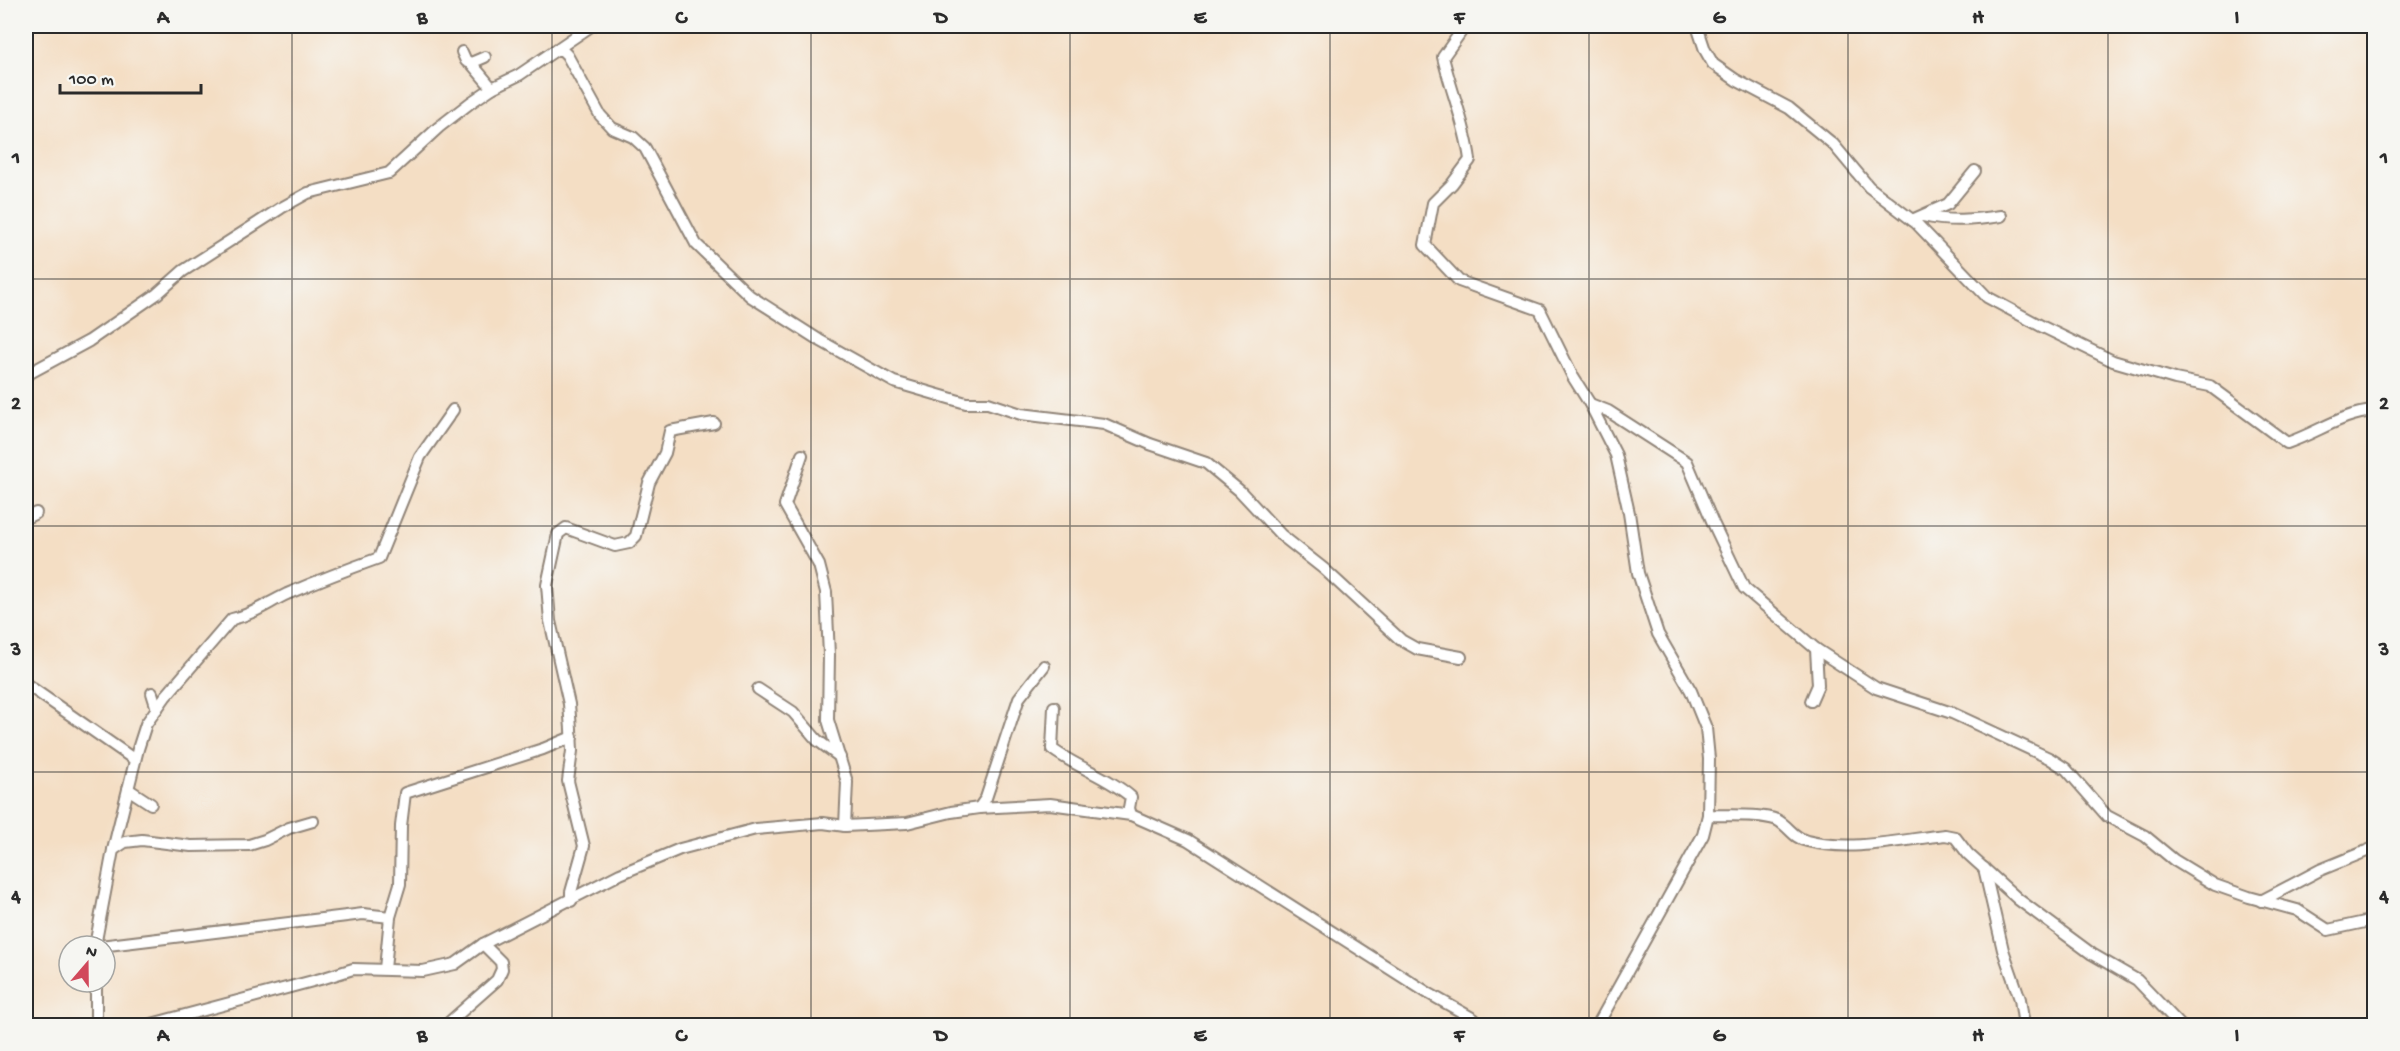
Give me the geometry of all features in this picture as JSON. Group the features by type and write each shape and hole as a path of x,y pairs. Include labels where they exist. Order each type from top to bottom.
{"street":[{"path":"26,375 89,341 157,294 183,270 281,208 308,194 389,172 440,127 492,88 519,75 591,26"},
{"path":"1465,26 1443,57 1454,102 1467,138 1470,160 1452,184 1433,203 1425,245 1459,281 1540,309 1616,455 1629,513 1638,573 1658,634 1691,691 1706,728 1709,759 1708,815 1703,835 1597,1026"},
{"path":"1702,26 1700,32 1713,64 1736,80 1789,108 1833,144 1869,187 1917,218 1987,297 2113,361 2175,379 2210,386 2287,443 2312,435 2334,422 2363,412 2374,411"},
{"path":"556,50 562,50 567,55 600,116 612,128 642,143 696,244 750,296 819,340 894,382 966,403 988,403 1021,414 1104,424 1150,444 1206,463 1240,491 1281,535 1324,569 1401,640 1417,649 1461,657"},
{"path":"462,52 466,61 471,63 492,88"},
{"path":"471,63 485,57"},
{"path":"1917,218 1948,204 1975,171"},
{"path":"1917,218 1975,220 2001,216"},
{"path":"1590,404 1608,411 1687,462 1744,588 1816,649 1876,688 1952,713 2049,758 2066,769 2107,816 2145,836 2174,860 2215,885 2261,901 2297,910 2328,930 2374,920"},
{"path":"97,934 113,850 146,724 232,619 244,616 285,595 337,573 379,558 420,457 453,410"},
{"path":"571,901 571,892 584,846 568,781 572,737 569,704 550,621 547,585 558,534 566,528 615,546 629,543 636,536 649,483 665,453 670,431 714,423"},
{"path":"802,455 785,505 819,565 826,592 829,655 828,720 847,782 845,826"},
{"path":"26,518 36,513"},
{"path":"1811,700 1818,685 1816,649"},
{"path":"979,808 986,798 1019,698 1044,666"},
{"path":"26,684 135,760"},
{"path":"758,689 793,712 817,741 840,757"},
{"path":"152,693 157,709"},
{"path":"1054,707 1052,749 1078,766 1120,788 1131,797 1129,808 1131,815"},
{"path":"385,969 390,917 400,884 405,793 543,749 572,737"},
{"path":"128,789 151,804"},
{"path":"144,1026 353,969 423,970 455,964 483,944 621,874 691,846 756,829 823,823 845,826 907,824 951,812 979,808 1050,804 1131,815 1188,840 1398,975 1474,1019"},
{"path":"1708,815 1770,818 1780,822 1800,839 1842,846 1945,835 1954,837 1968,854 2019,900 2092,954 2137,980 2181,1026"},
{"path":"113,850 125,842 142,840 191,846 249,845 289,828 313,821"},
{"path":"2261,901 2320,870 2374,848"},
{"path":"1984,868 2003,950 2020,999 2024,1026"},
{"path":"117,944 363,914 390,917"},
{"path":"445,1026 500,974 501,962 483,944"},
{"path":"96,994 96,1026"}]}
